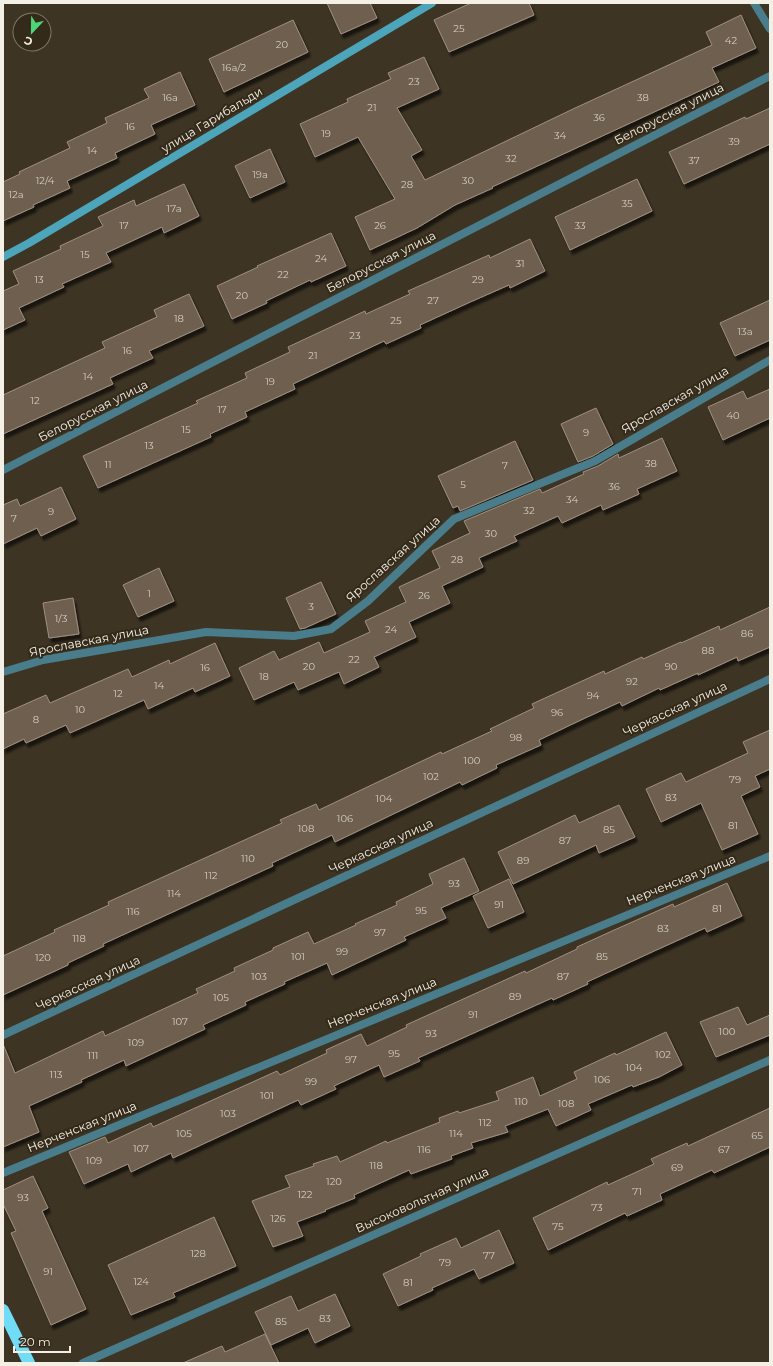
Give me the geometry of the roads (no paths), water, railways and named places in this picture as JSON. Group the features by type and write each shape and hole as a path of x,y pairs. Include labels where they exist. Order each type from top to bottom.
{"highway":[{"path":"3,1310 29,1363"}],"street":[{"name":"улица Гарибальди","path":"3,257 43,235 432,3"},
{"path":"754,3 770,29"},
{"name":"Белорусская улица","path":"3,470 770,76"},
{"name":"Ярославская улица","path":"3,672 43,660 206,632 294,636 331,629 368,601 454,519 595,461 770,360"},
{"name":"Черкасская улица","path":"3,1036 770,679"},
{"name":"Нерченская улица","path":"3,1173 770,856"},
{"name":"Высоковольтная улица","path":"83,1363 770,1060"}]}
